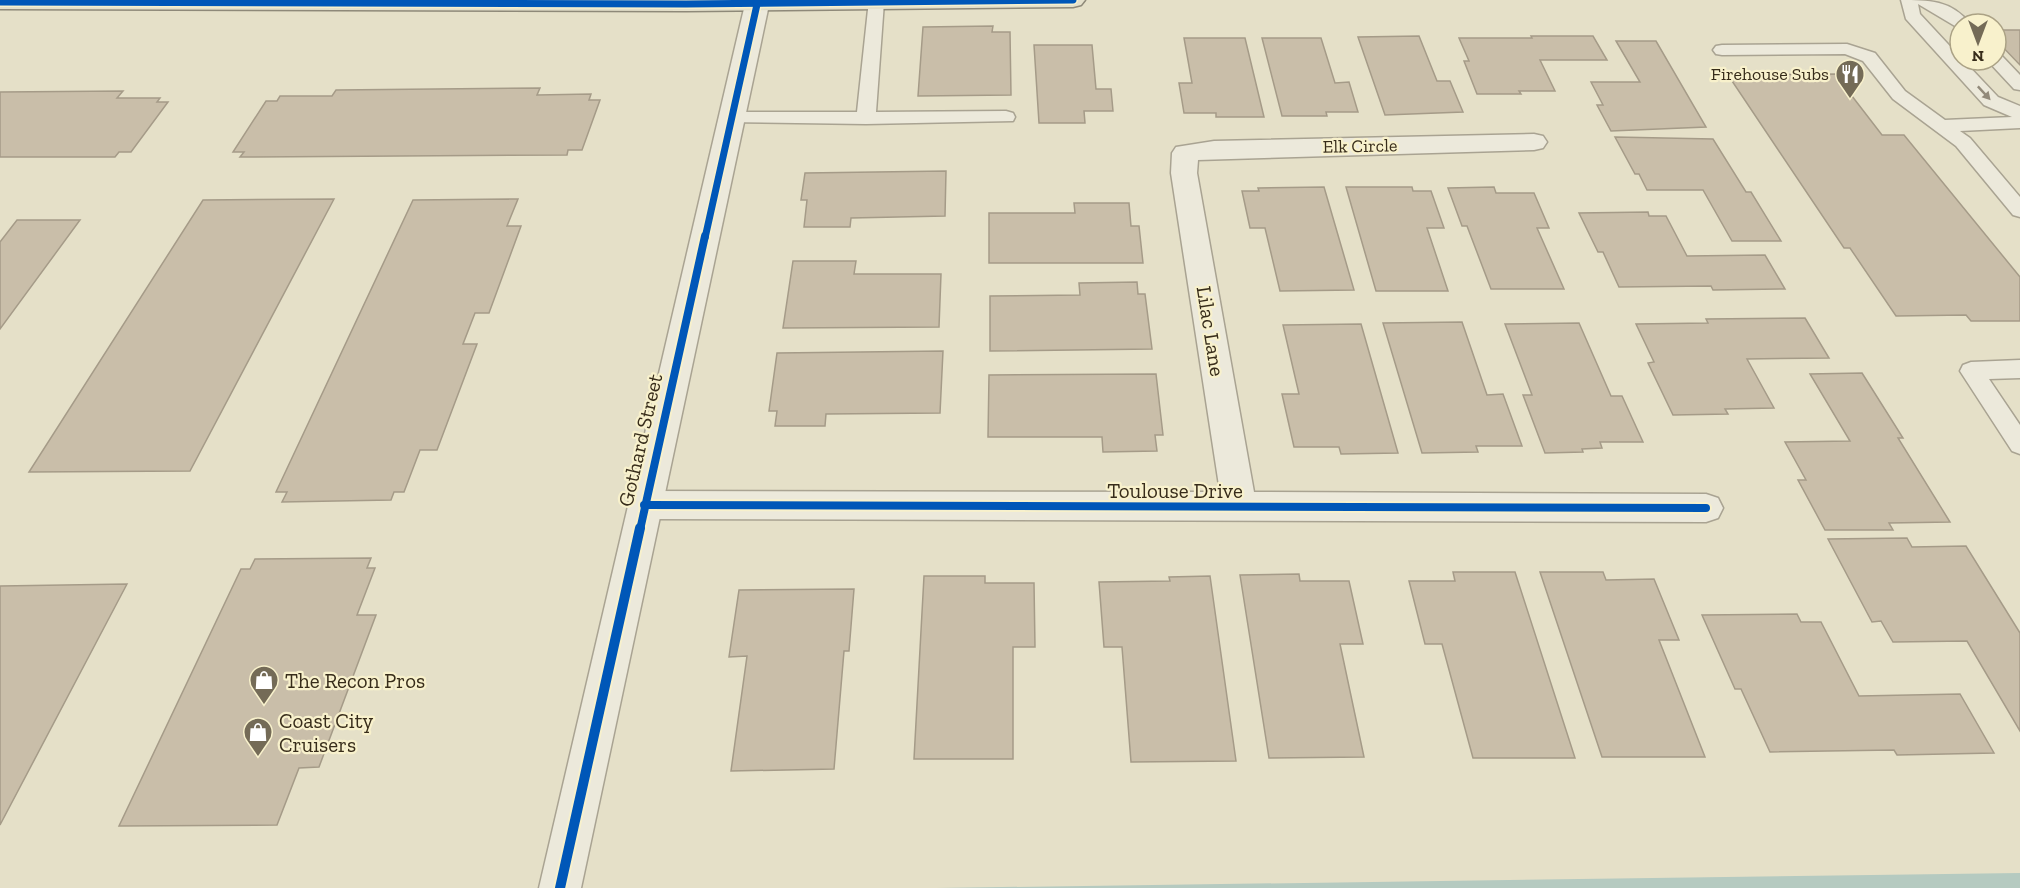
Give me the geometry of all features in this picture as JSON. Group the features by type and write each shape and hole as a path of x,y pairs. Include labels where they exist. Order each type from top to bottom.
{"main road":[{"path":"0,2 1073,0"}],"street":[{"name":"Gothard Street","path":"560,888 758,2"},
{"name":"Elk Circle","path":"1185,153 1214,149 1534,142"},
{"name":"Lilac Lane","path":"1185,153 1184,173 1240,508"},
{"name":"Toulouse Drive","path":"644,505 1706,508"}],"lane":[{"path":"1909,0 1912,15 1990,101 2020,113"},
{"path":"1923,0 1948,13"},
{"path":"866,118 876,2"},
{"path":"1722,50 1847,49 1869,57 1899,95 1963,141 2020,210"},
{"path":"2007,72 2020,86"},
{"path":"731,118 1006,117"},
{"path":"1941,126 2020,122"},
{"path":"2020,369 1971,370 2020,444"}],"shaded area":[{"path":"2020,873 2020,888 936,888"}],"building":[{"path":"993,26 992,32 1010,32 1011,95 918,96 923,27"},
{"path":"2008,30 2020,30 2020,65 2008,52"},
{"path":"1419,36 1437,81 1450,81 1463,112 1385,115 1358,37"},
{"path":"1531,36 1593,36 1607,60 1540,60 1555,91 1477,94 1464,61 1469,61 1459,38 1532,38"},
{"path":"1184,38 1245,38 1264,117 1216,117 1216,113 1184,113 1179,83 1192,83"},
{"path":"1262,38 1321,38 1335,83 1349,82 1358,112 1326,112 1327,116 1282,116"},
{"path":"1616,41 1656,41 1706,127 1611,131 1597,105 1603,105 1591,82 1640,82"},
{"path":"1034,45 1092,45 1096,89 1111,89 1113,111 1084,111 1085,123 1039,123"},
{"path":"1835,74 1882,135 1904,135 2020,277 2020,321 1971,321 1966,315 1896,316 1850,248 1844,248 1728,75"},
{"path":"540,88 537,95 591,94 589,100 600,100 582,150 568,150 567,155 240,157 244,152 233,152 266,101 277,101 280,96 332,96 336,90"},
{"path":"123,91 117,98 160,98 157,102 168,102 131,152 119,152 115,157 0,157 0,92"},
{"path":"1615,137 1713,139 1746,192 1751,192 1781,241 1732,241 1703,190 1647,190 1639,174 1635,174"},
{"path":"946,171 945,216 851,218 850,227 804,227 807,200 801,200 805,173"},
{"path":"1324,187 1354,290 1280,291 1265,228 1250,228 1242,191 1259,191 1258,188"},
{"path":"1346,187 1412,187 1413,191 1431,191 1444,228 1427,228 1448,291 1376,291"},
{"path":"1494,187 1496,193 1534,193 1549,228 1537,228 1564,289 1491,289 1467,226 1462,226 1448,188"},
{"path":"334,199 190,471 29,472 203,200"},
{"path":"518,199 507,226 521,226 489,313 475,313 463,344 477,344 437,450 420,450 404,492 394,492 391,500 282,502 287,492 276,492 413,200"},
{"path":"1074,203 1129,203 1131,226 1139,226 1143,263 989,263 989,213 1075,213"},
{"path":"1648,212 1649,216 1666,216 1687,256 1765,255 1785,289 1713,290 1711,286 1619,287 1603,252 1598,252 1579,213"},
{"path":"17,220 80,220 0,329 0,242"},
{"path":"793,261 856,261 854,274 941,274 939,327 783,328"},
{"path":"1137,282 1138,294 1145,294 1152,349 990,351 990,296 1080,295 1079,283"},
{"path":"1805,318 1829,358 1747,359 1774,408 1725,409 1728,414 1673,415 1648,363 1654,362 1636,324 1708,323 1706,319"},
{"path":"1462,322 1487,395 1503,394 1522,446 1476,446 1478,452 1422,453 1383,323"},
{"path":"1579,323 1611,396 1622,396 1643,442 1600,442 1602,448 1582,449 1583,452 1545,453 1523,395 1532,395 1505,324"},
{"path":"1361,324 1398,453 1341,454 1339,447 1294,447 1282,394 1299,394 1283,325"},
{"path":"943,351 940,413 826,414 825,426 775,426 777,411 769,411 777,353"},
{"path":"1862,373 1903,438 1898,438 1950,522 1889,523 1893,530 1825,530 1798,480 1806,480 1785,442 1850,441 1810,374"},
{"path":"1156,374 1163,435 1155,435 1157,451 1103,452 1102,437 988,437 989,375"},
{"path":"1907,538 1912,547 1966,546 2020,633 2020,731 1967,641 1893,642 1881,621 1872,622 1828,539"},
{"path":"371,558 367,568 375,568 357,615 376,615 319,767 299,768 277,825 119,826 241,569 250,569 255,559"},
{"path":"1453,572 1515,572 1575,758 1473,758 1442,644 1425,644 1409,581 1455,581"},
{"path":"1540,572 1603,572 1606,580 1654,579 1679,640 1659,640 1705,757 1602,757"},
{"path":"1299,574 1300,581 1349,581 1363,644 1340,644 1364,757 1269,758 1240,575"},
{"path":"924,576 985,576 985,583 1034,583 1035,647 1013,647 1013,759 914,759"},
{"path":"1210,576 1236,761 1131,762 1122,647 1104,647 1099,582 1170,581 1169,577"},
{"path":"127,584 0,825 0,586"},
{"path":"854,589 849,651 844,651 834,769 731,771 747,656 729,657 739,590"},
{"path":"1797,614 1801,622 1821,622 1859,696 1960,694 1994,753 1897,755 1894,750 1770,752 1741,689 1735,689 1702,615"}],"cycle path":[{"path":"560,888 758,0"},
{"path":"0,2 686,4 1073,0"},
{"path":"644,505 1706,508"}],"place":[{"name":"Firehouse Subs","path":"1850,100"},
{"name":"The Recon Pros","path":"264,706"},
{"name":"Coast City Cruisers","path":"258,758"}]}
